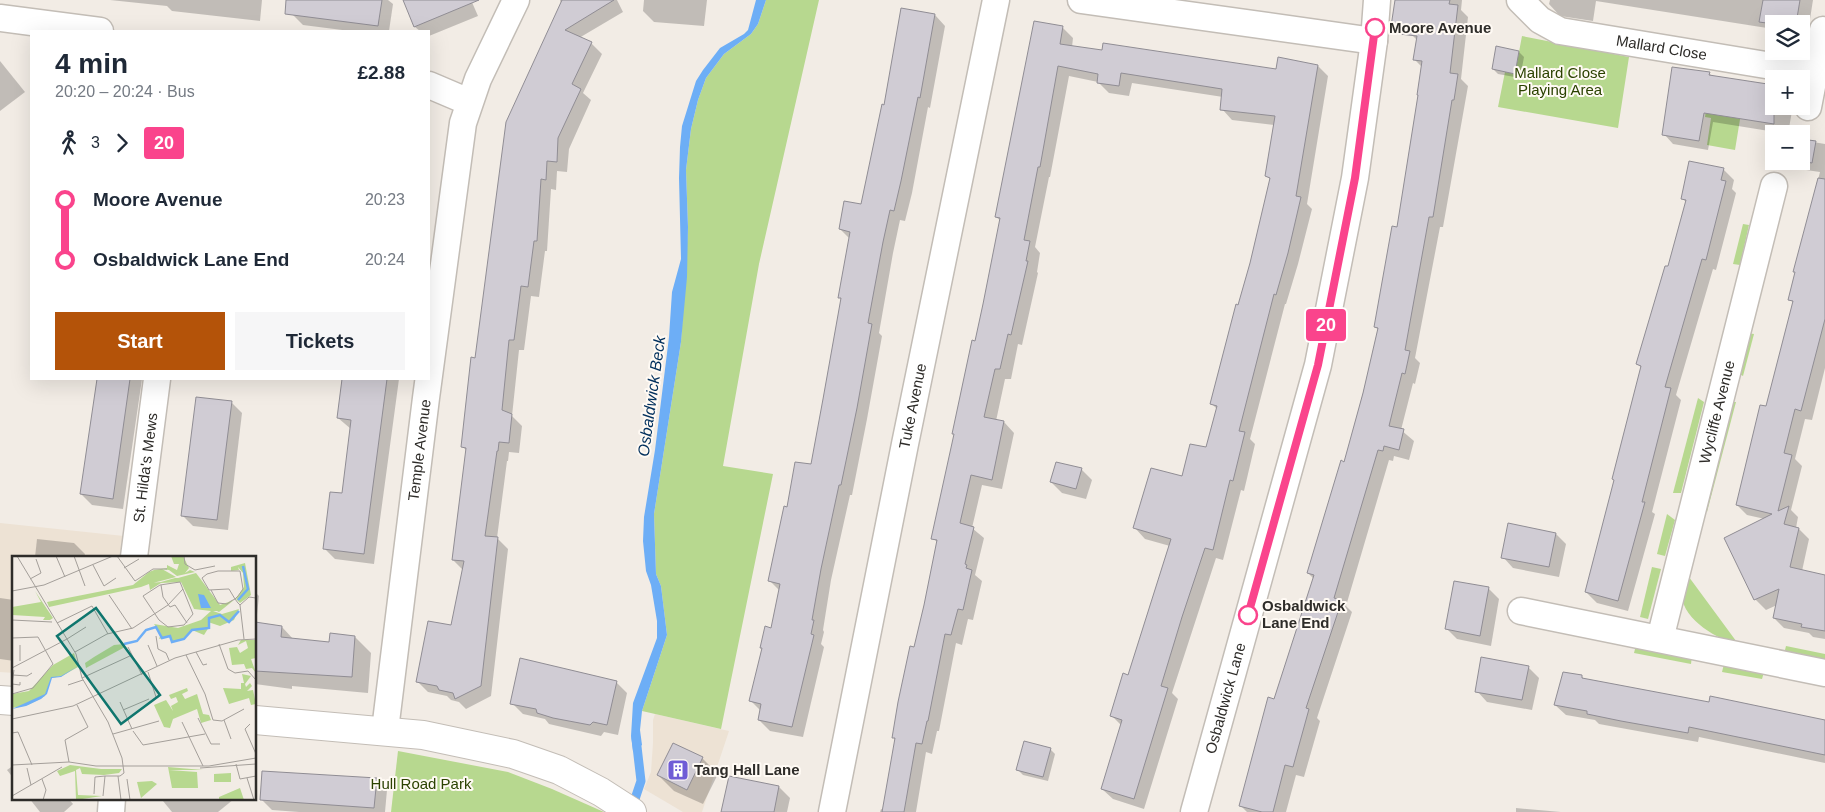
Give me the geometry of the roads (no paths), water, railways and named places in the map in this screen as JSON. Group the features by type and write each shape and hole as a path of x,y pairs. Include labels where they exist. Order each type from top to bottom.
{"street":[{"name":"Temple Avenue","path":"430,373 462,133 469,102 516,0"},
{"name":"Tuke Avenue","path":"832,812 996,0"},
{"path":"1081,0 1374,41"},
{"name":"Osbaldwick Lane","path":"1194,812 1318,365 1355,178 1374,41 1377,0"},
{"name":"Mallard Close","path":"1520,0 1540,20 1560,31 1814,73"},
{"path":"0,18 92,30"},
{"path":"1810,96 1823,30"},
{"path":"430,85 469,102"},
{"name":"Wycliffe Avenue","path":"1660,639 1774,186"},
{"name":"St. Hilda's Mews","path":"134,556 157,380"},
{"name":"Temple Avenue","path":"385,730 429,380"},
{"path":"1521,611 1825,674"},
{"path":"256,720 423,734 513,754 559,770 632,812"}],"water":[{"path":"756,0 766,0 758,24 751,34 724,54 706,78 691,129 686,170 687,277 681,342 654,514 656,574 661,586 667,635 642,711 640,730 642,745 633,751 631,736 633,703 657,638 657,621 651,585 646,571 643,541 644,517 655,450 669,337 672,292 681,259 679,178 682,126 696,81 720,48 748,30"}],"waterway":[{"name":"Osbaldwick Beck","path":"632,808 641,781 636,738"}],"place":[{"name":"Moore Avenue","path":"1375,28"},
{"name":"Osbaldwick Lane End","path":"1248,615"},
{"name":"Tang Hall Lane","path":"678,770"}],"park label":[{"name":"Mallard Close Playing Area","path":"1560,82"},
{"name":"Hull Road Park","path":"421,784"}]}
